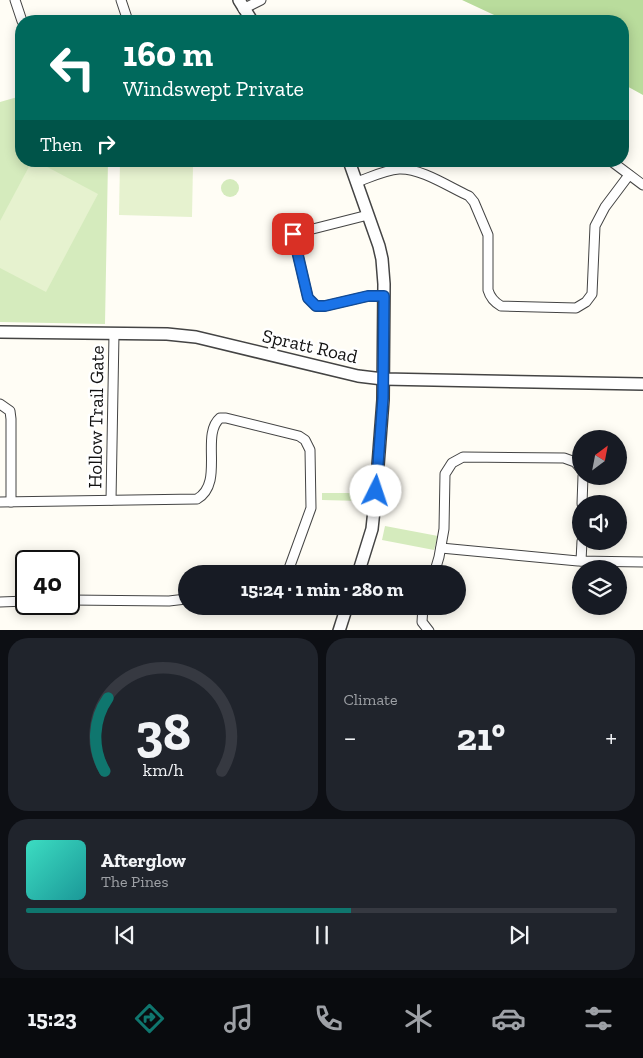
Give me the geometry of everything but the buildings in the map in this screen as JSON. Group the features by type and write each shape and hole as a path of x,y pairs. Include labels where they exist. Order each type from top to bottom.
{"street":[{"path":"15,0 20,15"},
{"path":"121,0 126,15"},
{"path":"248,15 241,4 261,0"},
{"path":"351,167 382,259 384,296 383,379 374,510 372,529 361,565"},
{"path":"620,167 643,185"},
{"path":"357,182 386,172 408,170 424,174 469,196 474,202 488,235 488,290 496,303 501,306 576,308 586,302 592,294 594,233 599,217 630,175"},
{"path":"368,215 293,234 308,298 316,306 325,306 368,296 384,296"},
{"name":"Spratt Road","path":"0,332 167,334 196,337 358,376 383,379 643,384"},
{"name":"Hollow Trail Gate","path":"111,500 114,334"},
{"path":"0,404 10,412 11,419 11,502"},
{"path":"0,502 197,499 202,496 210,484 213,426 220,418 226,418 299,436 305,440 310,450 310,508 291,565"},
{"path":"436,565 444,528 445,474 452,463 458,458 564,458 572,461"},
{"path":"441,548 572,560"},
{"path":"627,562 643,562"},
{"path":"80,600 178,601"},
{"path":"0,602 15,601"},
{"path":"339,630 344,615"},
{"path":"422,615 422,622 429,630"}],"green space":[{"path":"462,0 643,0 643,95 629,87 629,15 494,15"},
{"path":"15,98 15,167 108,167 105,324 0,322 0,102"},
{"path":"29,167 47,167 98,194 46,292 0,268 0,221"},
{"path":"120,167 193,167 192,217 119,215"},
{"path":"230,179 236,182 239,188 236,194 230,197 224,194 221,188 224,182"},
{"path":"322,493 361,493 361,501 322,500"},
{"path":"385,526 438,536 434,550 382,540"}],"route":[{"path":"293,234 308,298 316,306 320,307 368,296 384,296 383,398 376,491"}]}
